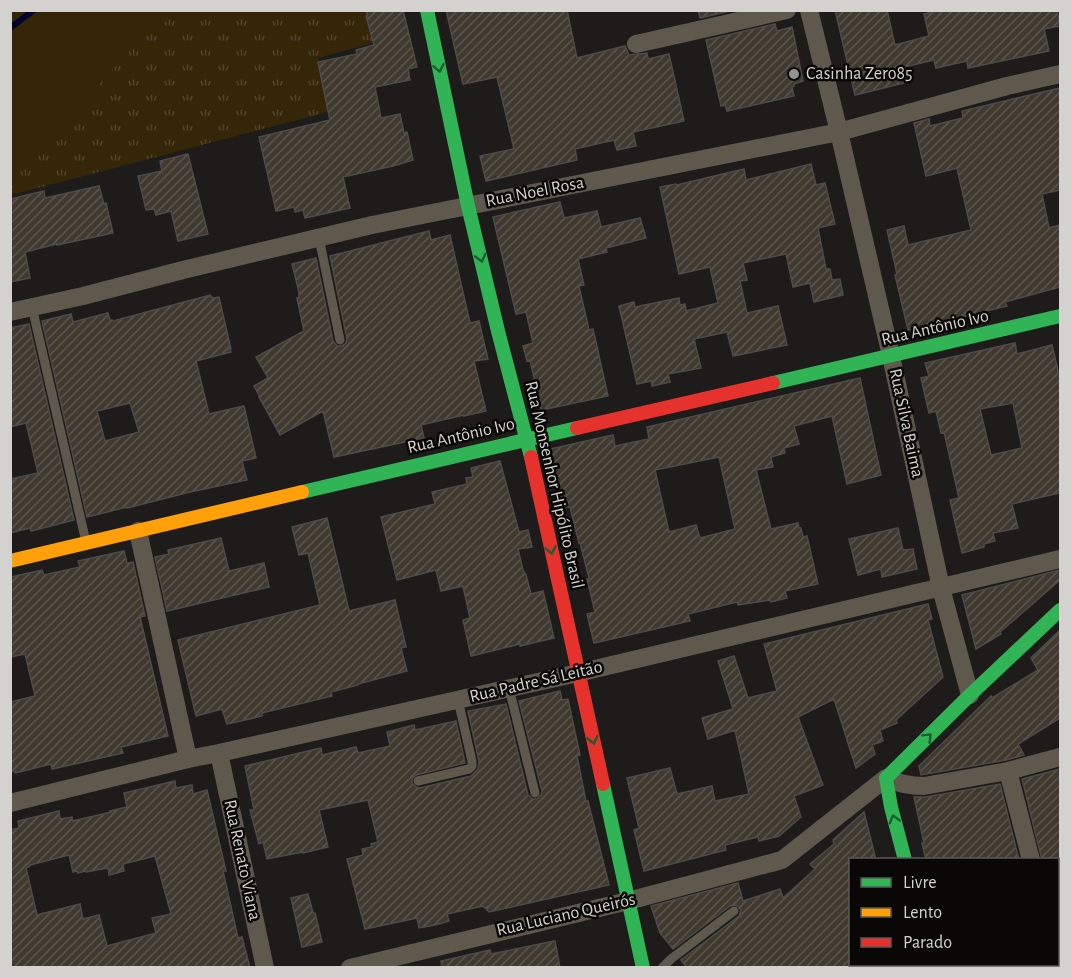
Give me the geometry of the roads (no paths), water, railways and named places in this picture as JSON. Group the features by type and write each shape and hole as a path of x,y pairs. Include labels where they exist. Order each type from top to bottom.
{"main road":[{"name":"Rua Monsenhor Hipólito Brasil","path":"427,10 468,206 527,439 643,968"},
{"name":"Rua Antônio Ivo","path":"10,561 1060,316"},
{"path":"904,858 886,778 1060,610"}],"street":[{"path":"636,44 787,10"},
{"name":"Rua Silva Baima","path":"809,10 891,357 941,588 970,695"},
{"name":"Rua Noel Rosa","path":"10,312 372,225 839,132 1007,86 1060,74"},
{"path":"138,531 188,759"},
{"name":"Rua Padre Sá Leitão","path":"10,802 188,759 578,673 1060,559"},
{"name":"Rua Renato Viana","path":"219,753 265,968"},
{"path":"886,778 898,783 924,786 1008,771 1060,756"},
{"path":"1008,771 1030,858"},
{"name":"Rua Luciano Queirós","path":"350,968 628,901 782,860 886,778"}],"lane":[{"path":"319,238 340,340"},
{"path":"32,307 87,543"},
{"path":"510,688 535,793"},
{"path":"418,781 469,769 472,766 458,700"},
{"path":"662,968 734,911"}],"waterway":[{"path":"10,28 34,10"}],"place":[{"name":"Casinha Zero85","path":"794,74"}]}
